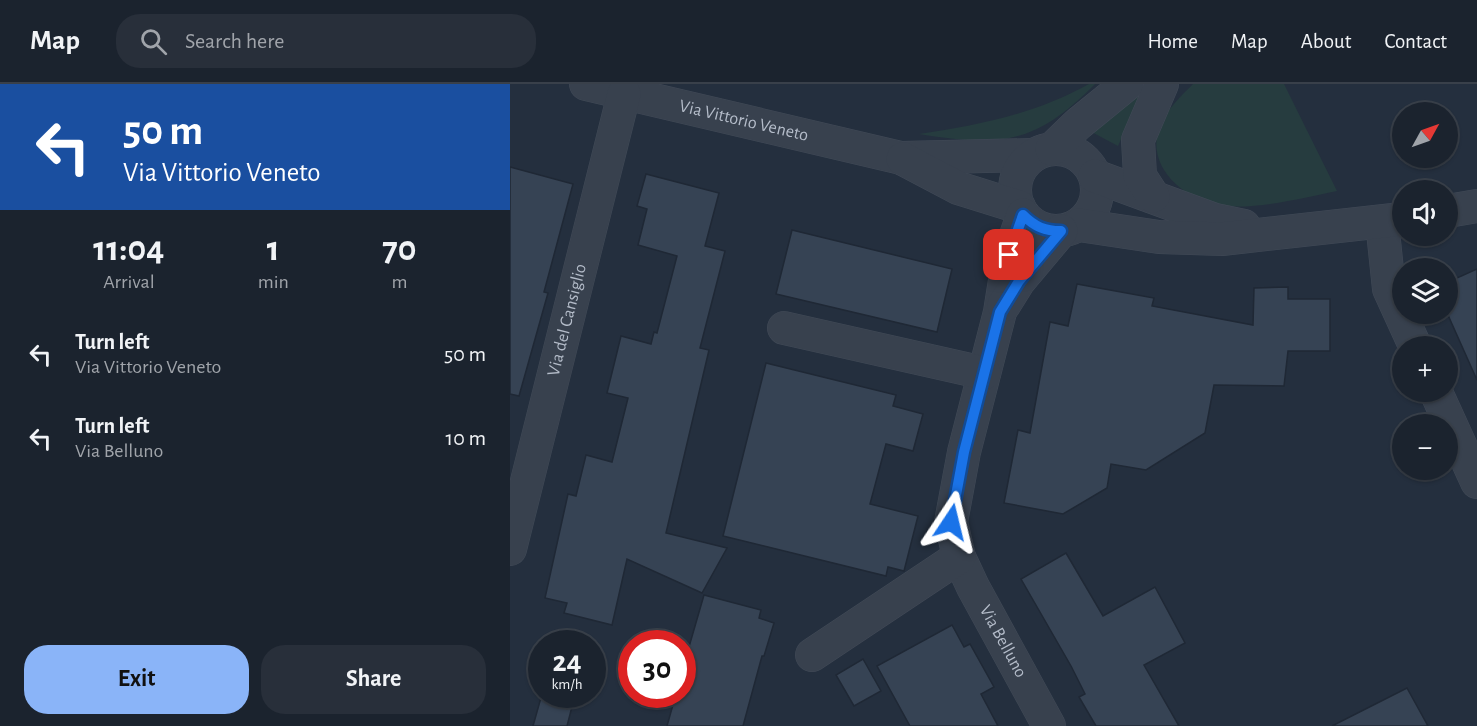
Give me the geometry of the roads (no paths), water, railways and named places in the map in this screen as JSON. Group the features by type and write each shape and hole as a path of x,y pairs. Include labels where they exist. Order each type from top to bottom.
{"street":[{"name":"Via Vittorio Veneto","path":"586,84 901,159 958,188 1021,211 1034,225 1047,231 1070,228 1159,237 1222,239 1392,221"},
{"path":"1021,211 1015,184 1025,163 1043,152 1127,84"},
{"path":"1153,196 1140,176 1138,140 1162,84"},
{"name":"Via del Cansiglio","path":"510,549 624,94"},
{"name":"Via Vittorio Veneto","path":"901,159 1066,149 1089,164 1095,176 1215,220 1278,232"},
{"path":"1070,228 1089,216 1096,204 1098,190 1095,176"},
{"path":"1458,209 1477,206"},
{"name":"Via Belluno","path":"1021,211 1009,255 1000,312 964,452 951,522 959,557 1049,726"},
{"path":"1392,221 1389,289 1410,336"},
{"name":"Via Belluno","path":"1000,312 1019,281 1070,228"},
{"path":"784,328 984,373"},
{"path":"1441,402 1477,482"},
{"path":"812,655 959,557"}]}
